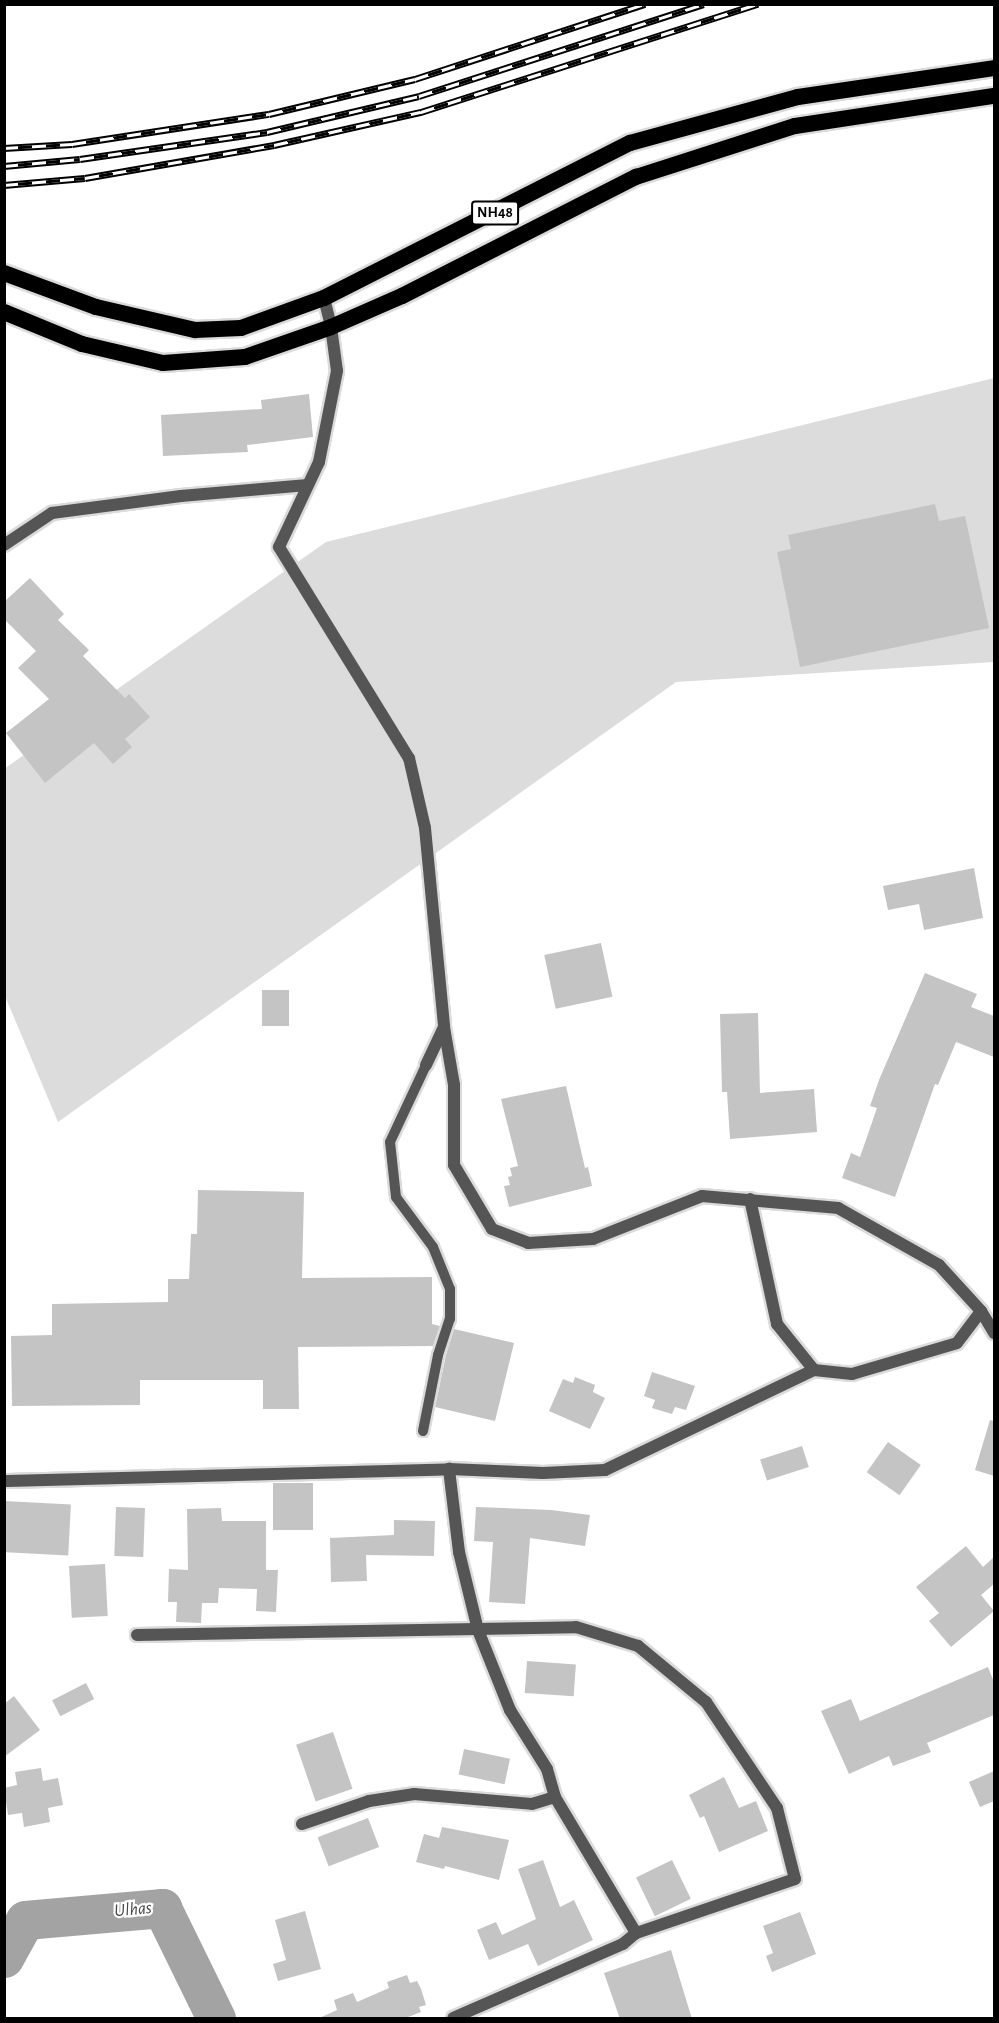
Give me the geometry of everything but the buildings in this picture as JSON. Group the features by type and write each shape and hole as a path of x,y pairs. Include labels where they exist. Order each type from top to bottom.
{"highway":[{"name":"NH48","path":"4,273 96,307 195,330 241,328 324,298 630,143 798,97 994,68"},
{"name":"NH48","path":"4,312 82,344 163,363 245,357 332,327 402,296 636,177 795,126 994,96"}],"street":[{"path":"324,298 332,327 337,371 319,462 279,547 409,758 425,828 444,1027 454,1085 454,1165 492,1229 528,1244 593,1239 702,1196 838,1208 939,1265 981,1311 994,1333"},
{"path":"4,545 52,513 181,496 308,485"},
{"path":"426,1065 444,1027"},
{"path":"750,1199 777,1324 814,1370"},
{"path":"4,1481 449,1469 543,1473 605,1470 814,1370 852,1374 957,1343 981,1311"},
{"path":"449,1469 459,1552 478,1630 510,1710 547,1769 555,1797 636,1933"},
{"path":"137,1635 576,1627 638,1646 706,1702 777,1808 795,1879 636,1933 623,1944 453,2019"},
{"path":"302,1824 369,1801 414,1794 532,1804 555,1797"}],"lane":[{"path":"423,1431 438,1355 450,1319 450,1289 433,1247 396,1197 390,1142 426,1065"}],"shaded area":[{"path":"994,378 994,662 676,682 58,1122 5,996 4,769 326,542"}],"waterway":[{"name":"Ulhas","path":"4,1958 25,1920 162,1908 216,2018"}],"railway":[{"path":"4,148 72,144 269,114 415,79 645,4"},
{"path":"4,166 80,159 267,132 419,96 704,4"},
{"path":"4,185 85,178 274,145 421,112 758,4"}]}
